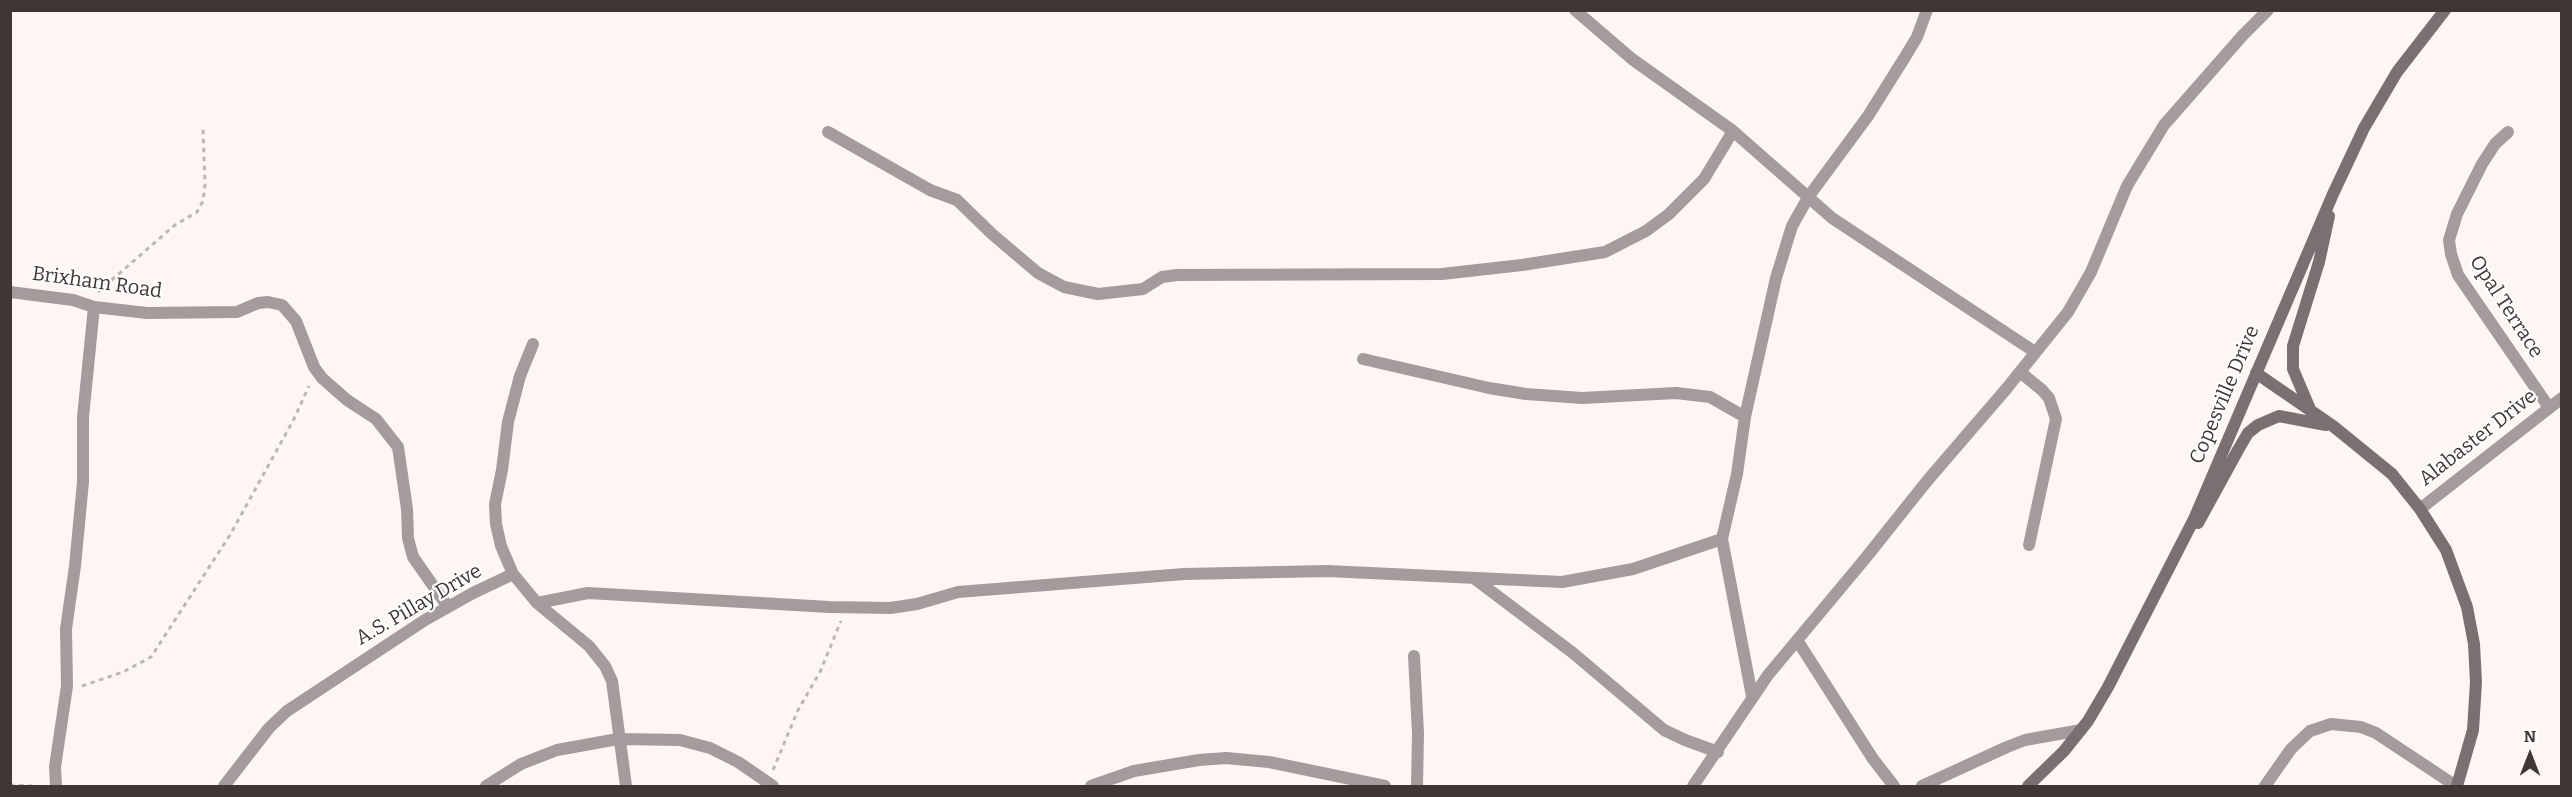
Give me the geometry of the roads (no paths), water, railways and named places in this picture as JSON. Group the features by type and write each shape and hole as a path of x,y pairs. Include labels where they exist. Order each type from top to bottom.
{"street":[{"path":"1575,10 1632,59 1733,131 1832,218 2035,352"},
{"path":"1752,696 1722,539 1737,474 1745,417 1783,250 1792,226 1809,196 1868,116 1917,37 1927,10"},
{"path":"1693,786 1718,752 1752,696 2068,312 2082,290 2127,186 2164,125 2268,10"},
{"name":"Copesville Drive","path":"2028,786 2064,751 2108,687 2178,553 2333,194 2364,128 2382,95 2419,41 2445,10"},
{"path":"828,132 930,190 957,200 992,234 1038,273 1064,287 1098,294 1143,288 1162,277 1177,274 1442,274 1605,252 1646,231 1669,214 1704,179 1733,131"},
{"name":"Opal Terrace","path":"2508,132 2495,144 2482,164 2457,214 2449,240 2451,254 2458,275 2548,406"},
{"path":"2310,410 2293,369 2293,346 2322,250 2333,194"},
{"name":"Brixham Road","path":"10,292 147,313 237,312 258,303 268,302 282,305 296,321 316,370 347,400 376,420 398,447 407,509 408,538 413,557 448,607"},
{"path":"56,786 55,767 66,692 66,629 81,503 83,417 91,306"},
{"path":"513,574 501,546 496,524 495,504 508,422 520,376 533,344"},
{"path":"1363,359 1478,386 1526,394 1592,398 1676,393 1710,397 1745,417"},
{"path":"2020,372 2049,398 2055,420 2029,545"},
{"path":"2256,373 2333,426 2392,474 2437,532 2459,579 2474,644 2476,710 2467,754 2456,786 2376,734 2361,727 2331,724 2310,731 2291,749 2265,786"},
{"name":"Alabaster Drive","path":"2420,509 2548,406 2562,398"},
{"path":"2178,553 2201,519 2248,433 2258,425 2279,416 2333,426"},
{"path":"537,603 588,593 891,608 917,604 958,592 1184,574 1327,571 1562,582 1599,576 1671,558 1722,539"},
{"name":"A.S. Pillay Drive","path":"225,786 269,728 286,711 352,666 448,607 513,574 537,603 589,646 605,666 612,681 626,786"},
{"path":"1475,579 1573,653 1664,729 1685,741 1718,752"},
{"path":"1797,640 1873,759 1894,786"},
{"path":"1414,656 1418,733 1417,786"},
{"path":"1922,786 2007,747 2080,730"},
{"path":"486,786 521,764 557,750 618,739 680,741 710,748 738,762 770,784"},
{"path":"1091,786 1134,771 1190,761 1226,758 1269,762 1385,786"}]}
